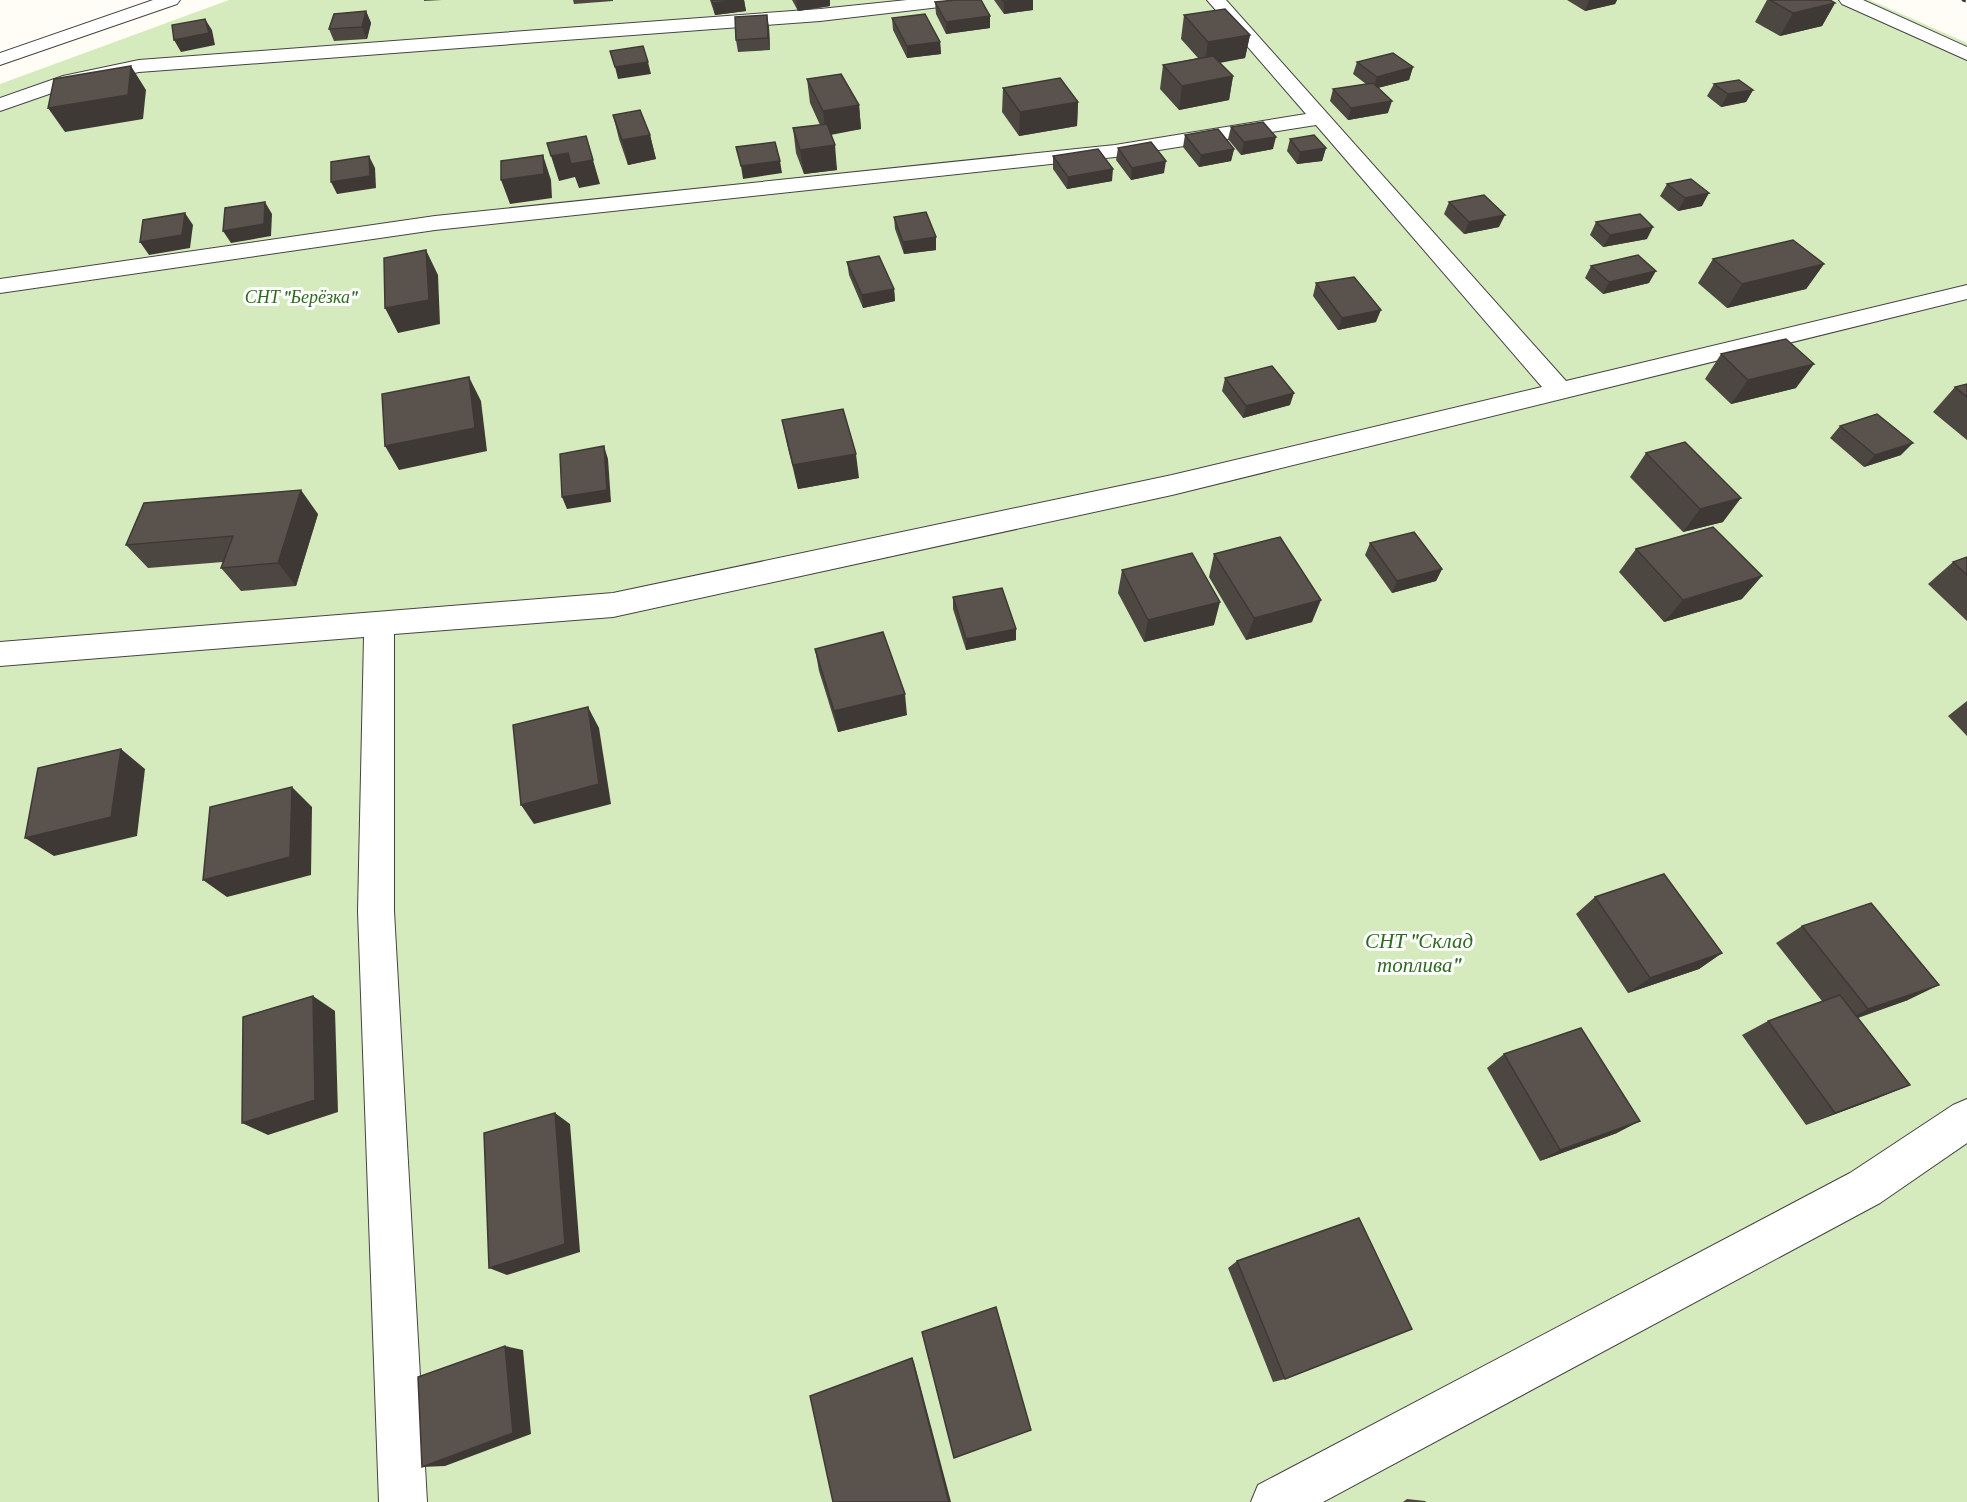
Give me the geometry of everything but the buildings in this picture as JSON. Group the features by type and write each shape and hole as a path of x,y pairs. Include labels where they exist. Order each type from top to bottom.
{"street":[{"path":"0,59 171,0"},
{"path":"0,105 70,80 139,66 820,15 957,0"},
{"path":"1215,0 1561,392"},
{"path":"1848,0 1967,54"},
{"path":"0,286 435,223 1115,151 1321,118"},
{"path":"0,654 613,605 1172,485 1967,292"},
{"path":"379,625 376,911 403,1502"},
{"path":"1275,1502 1865,1188 1967,1119"}],"path":[{"path":"1962,0 1967,2"}],"green space":[{"name":"СНТ \"Склад топлива\"","path":"229,0 1870,0 1967,43 1967,1502 0,1502 0,84"}],"park label":[{"name":"СНТ \"Берёзка\"","path":"301,297"}]}
